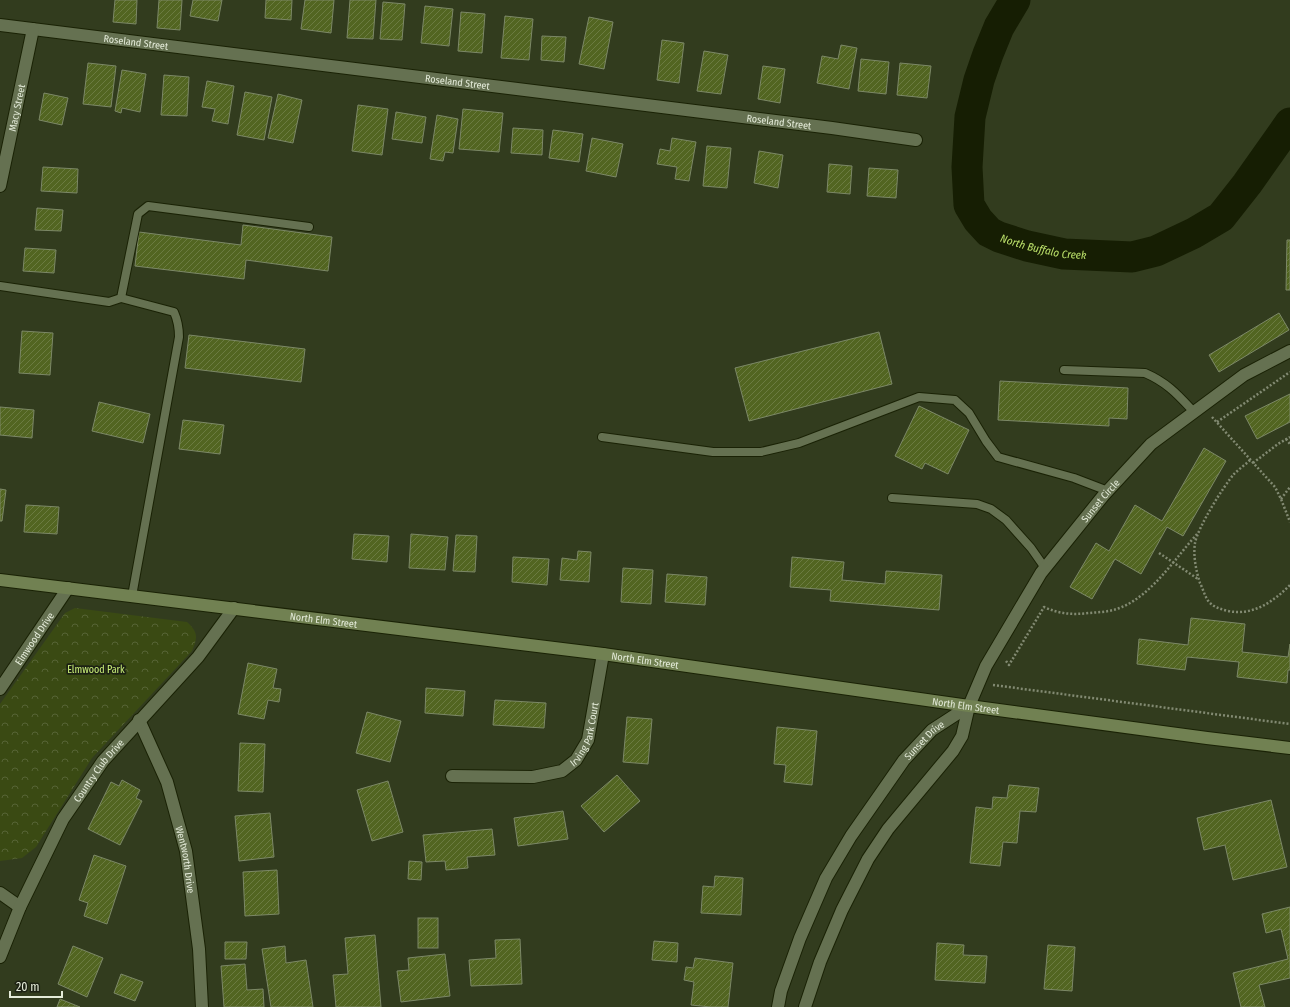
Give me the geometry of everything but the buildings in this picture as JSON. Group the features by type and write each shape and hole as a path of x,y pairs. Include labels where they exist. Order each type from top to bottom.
{"main road":[{"name":"North Elm Street","path":"0,580 603,654 969,706 1290,748"}],"street":[{"name":"Roseland Street","path":"0,25 816,126 916,140"},
{"name":"Macy Street","path":"0,186 34,29"},
{"name":"Sunset Circle","path":"969,706 990,660 1046,568 1108,491 1150,444 1244,375 1290,351"},
{"name":"Elmwood Drive","path":"0,688 68,588"},
{"name":"Country Club Drive","path":"0,957 20,907 63,819 103,761 198,657 234,608"},
{"name":"Irving Park Court","path":"452,776 533,777 562,771 576,760 588,740 603,654"},
{"name":"Sunset Drive","path":"778,1007 781,991 800,938 826,878 850,836 904,760 932,730 969,706"},
{"path":"805,1007 820,962 842,910 868,859 888,829 953,751 962,736 969,706"},
{"name":"Wentworth Drive","path":"139,720 167,782 186,851 199,949 202,1007"},
{"path":"0,893 20,907"}],"lane":[{"path":"120,298 138,214 148,206 309,227"},
{"path":"0,286 109,302 120,298 174,312 177,318 179,327 178,337 132,596"},
{"path":"1064,370 1145,373 1156,377 1198,409"},
{"path":"602,437 713,452 761,452 800,443 919,397 955,400 969,413 986,441 998,457 1074,478 1108,491"},
{"path":"892,498 977,504 990,509 1006,520 1031,548 1046,568"}],"path":[{"path":"1216,422 1290,372"},
{"path":"1198,409 1216,422 1275,487 1290,522"},
{"path":"1253,463 1290,437"},
{"path":"1286,439 1290,444"},
{"path":"1250,460 1233,475 1208,512 1198,533 1195,544 1195,558 1199,579 1208,601 1215,607 1234,612 1251,611 1266,605 1290,585"},
{"path":"1281,499 1290,487"},
{"path":"990,660 995,662 1006,661 1009,665 1044,607 1054,611 1075,614 1108,612 1121,608 1130,603 1149,588 1174,562 1198,533"},
{"path":"1159,553 1199,579"},
{"path":"979,683 1290,724"}],"green space":[{"name":"Elmwood Park","path":"75,608 187,622 195,632 195,642 192,651 92,758 36,847 22,858 0,861 0,704 65,613"}],"waterway":[{"name":"North Buffalo Creek","path":"1015,0 999,27 988,54 979,80 970,117 967,167 969,205 978,220 989,232 999,237 1027,246 1064,254 1132,257 1156,251 1194,233 1221,217 1247,184 1290,123"}]}
